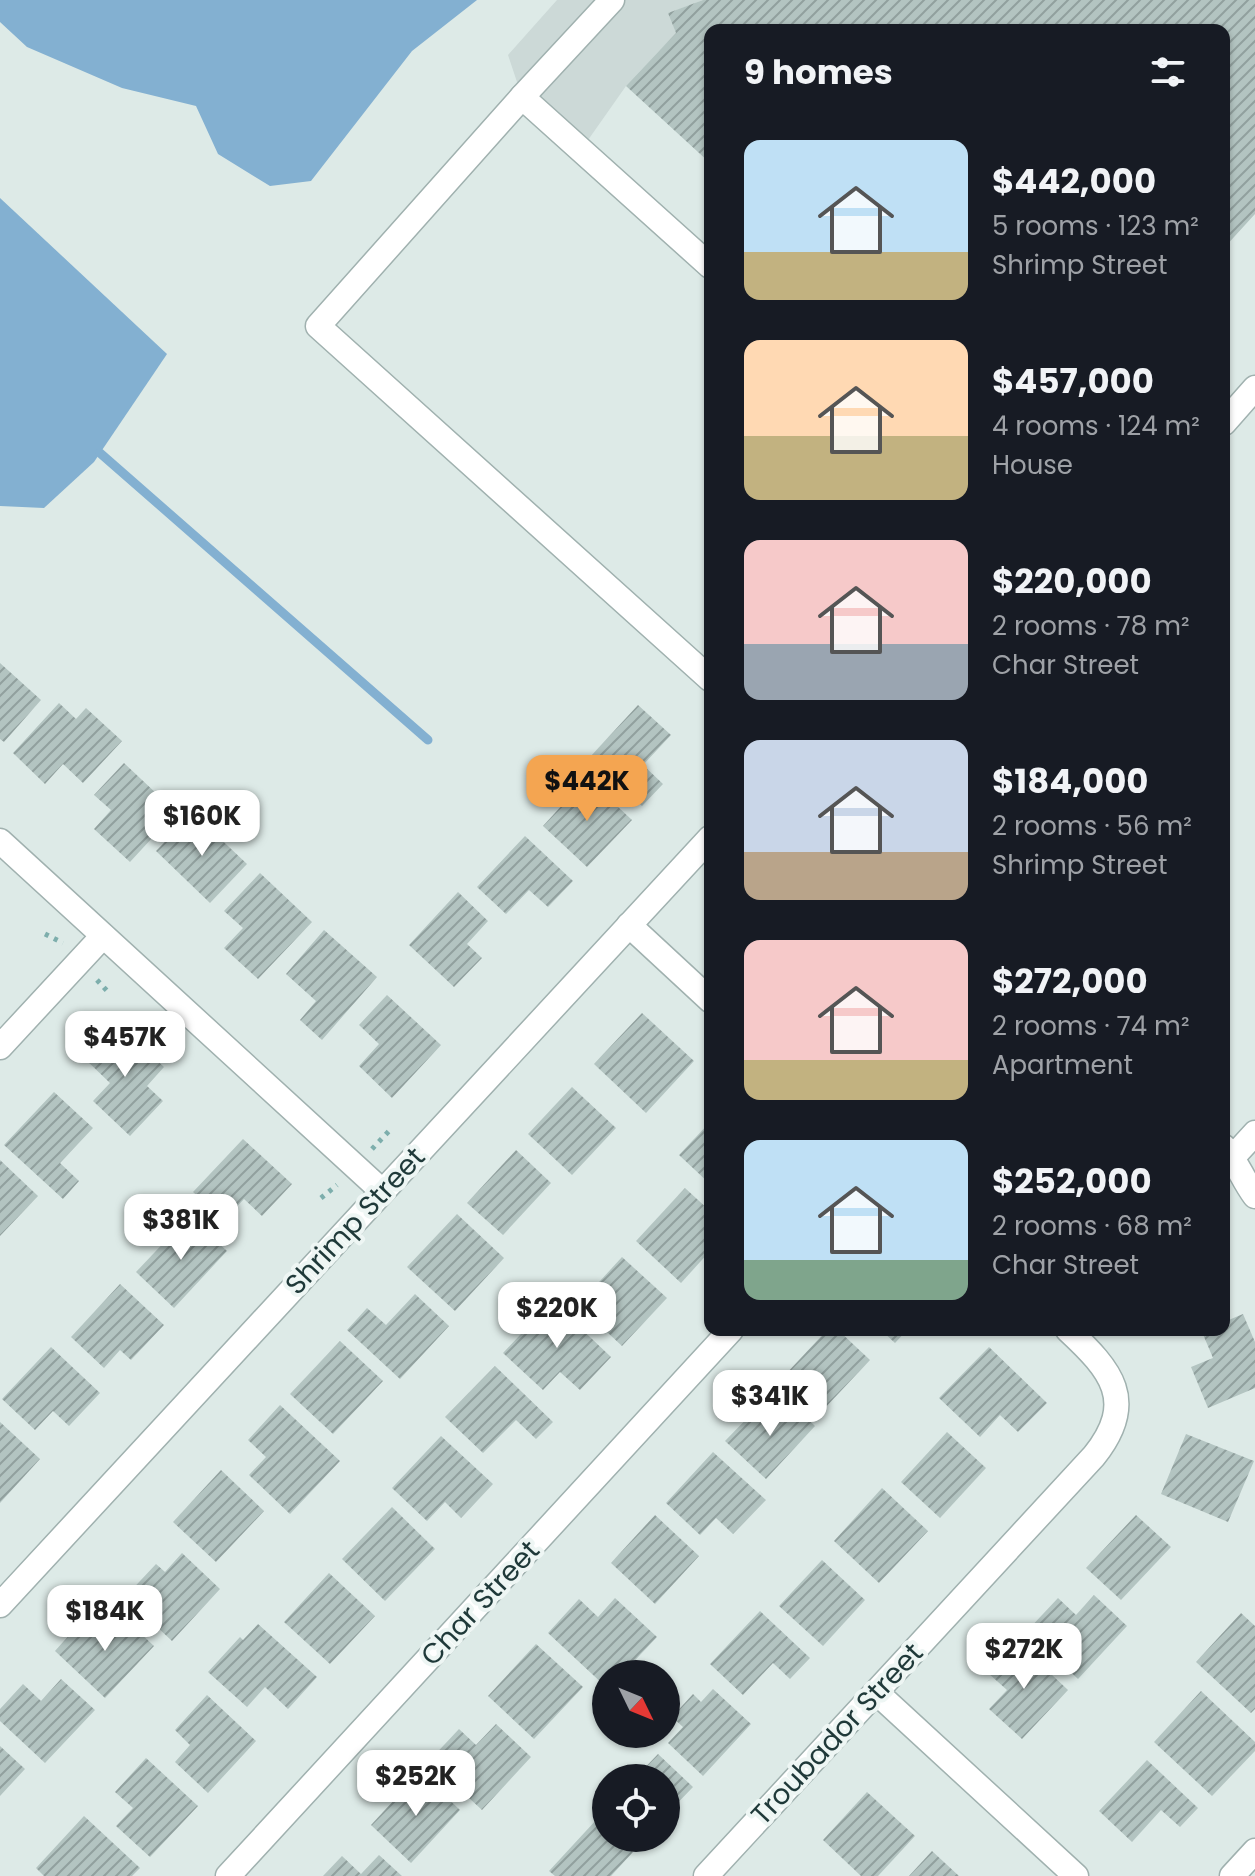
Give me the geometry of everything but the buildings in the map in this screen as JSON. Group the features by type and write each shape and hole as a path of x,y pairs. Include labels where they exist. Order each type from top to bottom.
{"street":[{"path":"612,0 318,326 704,674"},
{"path":"522,97 704,261"},
{"path":"1230,416 1255,388"},
{"path":"0,841 382,1191"},
{"name":"Shrimp Street","path":"0,1605 704,844"},
{"path":"629,925 704,994"},
{"path":"0,1047 103,936"},
{"path":"1230,1151 1255,1133"},
{"path":"1230,1154 1255,1196"},
{"name":"Char Street","path":"228,1876 725,1336"},
{"name":"Troubador Street","path":"706,1876 1106,1441 1117,1407 1115,1391 1110,1376 1092,1352 1075,1336"},
{"path":"876,1692 1076,1876"},
{"path":"1232,1876 1255,1851"}],"shaded area":[{"path":"557,0 703,0 669,13 676,33 626,86 581,150 522,97 508,55"}],"water":[{"path":"0,0 477,0 412,51 311,181 270,186 218,154 196,106 122,88 27,47 0,22"},
{"path":"0,198 167,354 94,462 44,508 0,506"}],"waterway":[{"path":"100,453 428,740"}]}
